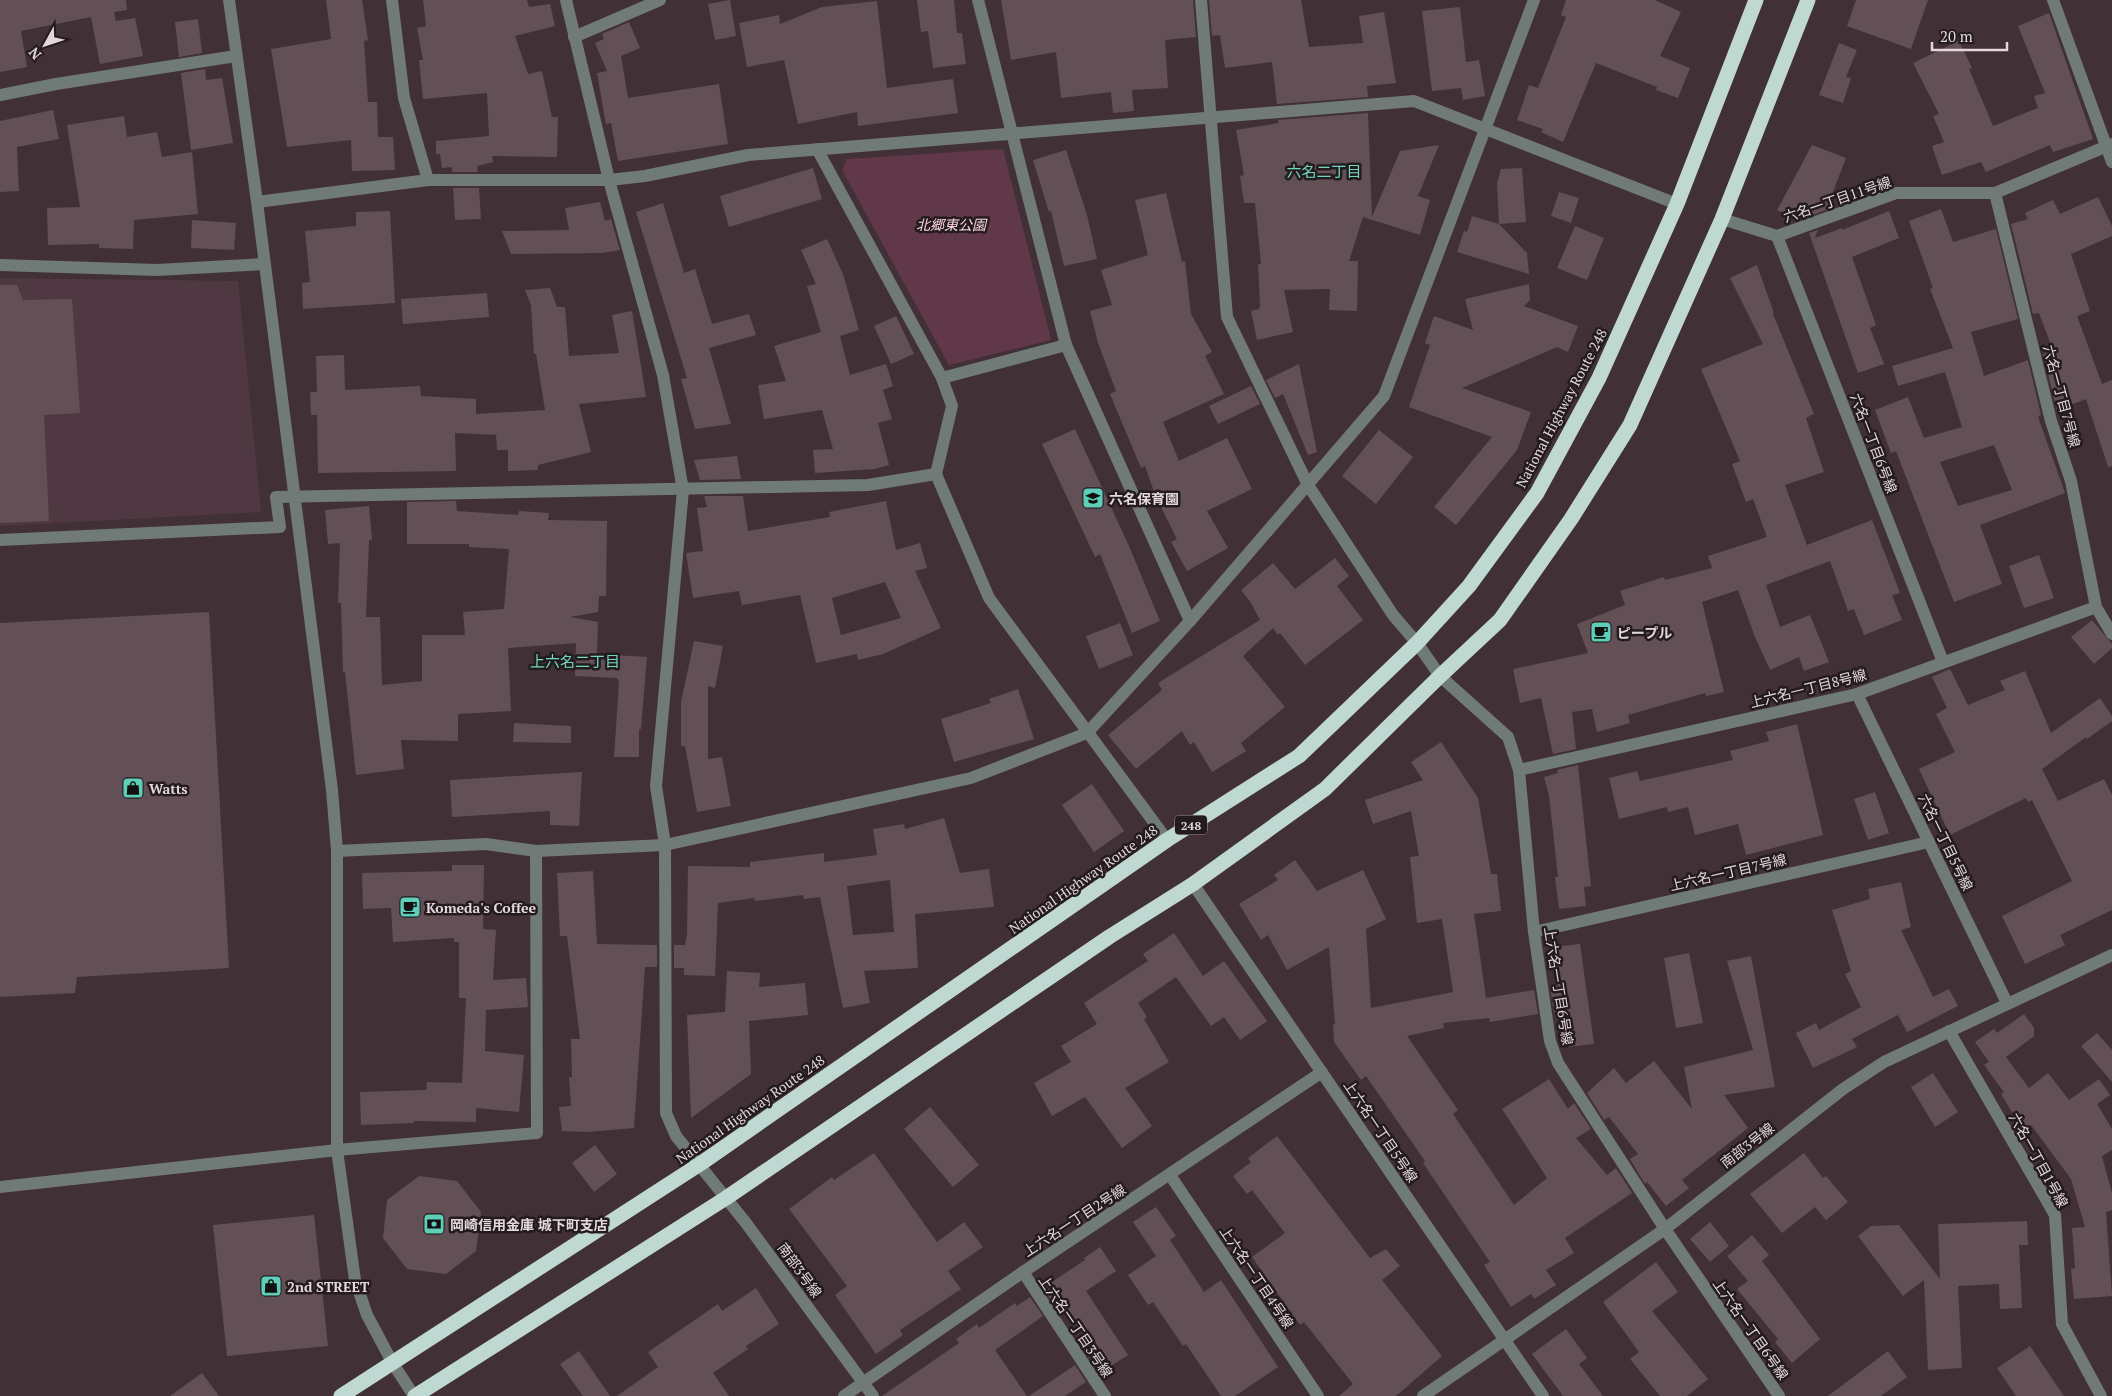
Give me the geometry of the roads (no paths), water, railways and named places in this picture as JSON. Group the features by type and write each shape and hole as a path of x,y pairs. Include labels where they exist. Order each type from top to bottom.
{"highway":[{"name":"National Highway Route 248","path":"341,1396 700,1164 1167,840 1299,756 1417,643 1469,586 1537,492 1599,378 1677,204 1756,0"},
{"path":"414,1396 726,1198 1109,937 1192,884 1326,790 1440,676 1500,620 1571,519 1630,425 1722,219 1808,0"}],"street":[{"path":"229,0 296,497 337,851 337,1150 355,1280 367,1315 392,1362 414,1396"},
{"path":"392,0 404,98 428,180"},
{"name":"南部3号線","path":"566,0 609,180 663,374 683,490 656,786 665,845 666,1113 676,1136 726,1198 873,1396"},
{"path":"574,37 660,0"},
{"path":"978,0 1066,345 1190,621"},
{"name":"上六名一丁目6号線","path":"1201,0 1227,317 1308,485 1393,615 1417,643 1440,676 1508,737 1519,770 1534,932 1550,1041 1558,1063 1665,1229 1779,1396"},
{"path":"337,851 486,844 536,851 665,845 970,778 1087,733 1190,621 1384,396 1534,0"},
{"path":"2053,0 2109,146 2112,162"},
{"path":"0,96 56,84 236,56"},
{"path":"257,202 428,180 609,180 644,176 748,155 1414,101 1677,204"},
{"path":"1995,192 2109,146"},
{"path":"817,149 942,378 952,406 936,474 989,598 1167,840"},
{"name":"六名一丁目11号線","path":"1722,219 1777,236 1896,193 1995,192"},
{"name":"六名一丁目7号線","path":"1995,192 2051,421 2071,481 2096,607 2112,634"},
{"name":"六名一丁目6号線","path":"1777,236 1942,662"},
{"path":"0,265 157,270 264,264"},
{"path":"942,378 1066,345"},
{"path":"0,540 280,527 276,497 868,485 936,474"},
{"name":"上六名一丁目8号線","path":"1519,770 1857,694 2096,607"},
{"name":"六名一丁目5号線","path":"1857,694 2007,1003"},
{"name":"上六名一丁目7号線","path":"1534,932 1929,842"},
{"path":"0,1188 337,1150 537,1133 536,851"},
{"name":"上六名一丁目5号線","path":"1192,884 1543,1396"},
{"name":"南部3号線","path":"1423,1396 1665,1229 1843,1089 1884,1062 2112,955"},
{"name":"六名一丁目1号線","path":"1949,1032 2055,1216 2062,1324 2101,1396"},
{"name":"上六名一丁目2号線","path":"844,1396 1022,1272 1322,1072"},
{"name":"上六名一丁目4号線","path":"1170,1175 1318,1396"},
{"name":"上六名一丁目3号線","path":"1022,1272 1105,1396"}],"place":[{"name":"六名保育園","path":"1093,498"},
{"name":"ピープル","path":"1601,632"},
{"name":"Watts","path":"133,788"},
{"name":"Komeda's Coffee","path":"410,907"},
{"name":"岡崎信用金庫 城下町支店","path":"434,1224"},
{"name":"2nd STREET","path":"271,1286"}],"district":[{"name":"六名二丁目","path":"1324,171"},
{"name":"上六名二丁目","path":"575,661"}],"park label":[{"name":"北郷東公園","path":"951,224"}]}
